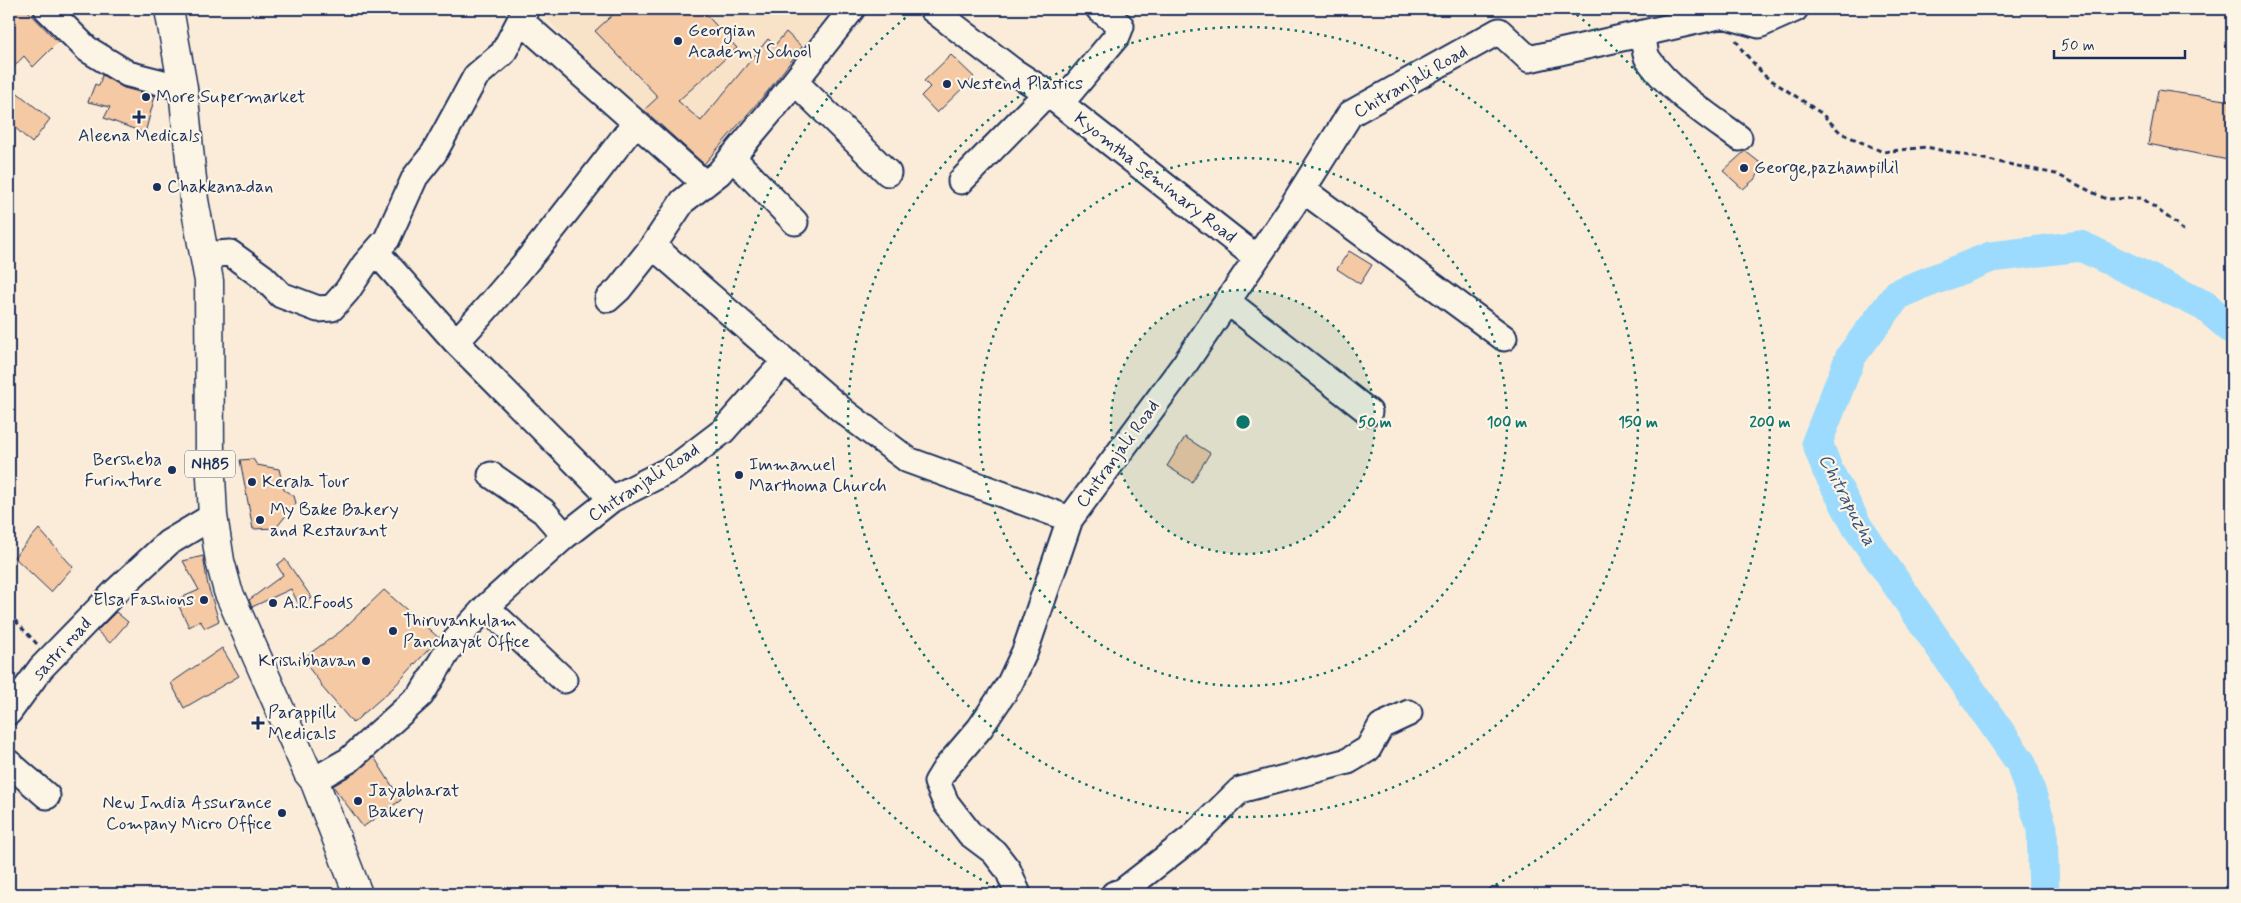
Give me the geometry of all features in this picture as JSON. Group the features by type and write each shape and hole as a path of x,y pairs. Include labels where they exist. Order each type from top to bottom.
{"highway":[{"name":"NH85","path":"169,9 183,88 194,200 205,255 210,311 210,457 213,516 220,561 228,591 304,765 314,780 358,894"}],"street":[{"path":"47,9 87,49 128,74 183,88"},
{"path":"608,299 619,289 654,246 683,201 719,173 795,82 852,9"},
{"name":"Kyomtha Seminary Road","path":"932,9 1012,71 1054,98 1257,258"},
{"path":"961,181 1054,98 1117,36 1121,26 1099,9"},
{"name":"Chitranjali Road","path":"314,780 349,760 421,695 452,644 486,607 565,536 612,499 677,466 723,431 785,361 843,411 908,460 1070,519 1184,365 1303,190 1350,114 1497,20 1529,59 1723,15 1759,25 1795,9"},
{"path":"205,255 230,253 263,277 282,295 318,309 332,308 348,291 365,264 388,239 415,177 434,153 476,76 503,52 519,13 635,123 705,184"},
{"path":"1643,33 1647,58 1669,82 1699,109 1739,138"},
{"path":"795,82 888,173"},
{"path":"456,342 495,300 544,241 635,123"},
{"path":"732,157 795,222"},
{"path":"1303,190 1504,338"},
{"path":"654,246 785,361"},
{"path":"376,252 456,342 612,499"},
{"path":"1227,301 1369,412"},
{"path":"491,476 544,511 565,536"},
{"name":"sastri road","path":"9,712 41,668 115,592 168,543 213,516"},
{"path":"1018,894 1008,870 994,852 970,834 946,803 937,782 944,769 980,728 1010,683 1025,651 1070,519"},
{"path":"486,607 564,680"},
{"path":"1114,894 1123,891 1191,838 1240,790 1348,761 1368,749 1381,726 1409,713"},
{"path":"9,763 47,796"}],"path":[{"path":"1723,15 1742,50 1765,76 1821,113 1841,133 1883,152 1926,148 2056,174 2106,199 2142,198 2177,224 2184,232"},
{"path":"9,614 41,648 59,650"}],"shaded area":[{"path":"537,9 832,9 701,175"}],"building":[{"path":"9,9 26,9 58,42 33,67 24,56 9,72"},
{"path":"619,9 701,9 737,48 678,101 701,121 768,39 775,45 786,32 802,47 768,91 704,164 644,110 658,97 595,31"},
{"name":"Westend Plastics","path":"951,55 974,77 937,113 921,96 930,87 924,81"},
{"path":"102,75 124,88 155,96 145,133 104,118 110,107 88,102 95,84 99,86"},
{"path":"9,86 50,119 32,143 9,122"},
{"path":"2158,90 2232,101 2232,129 2228,160 2148,144"},
{"name":"George,pazhampillil","path":"1745,151 1763,165 1756,178 1743,189 1723,171"},
{"path":"1349,251 1372,265 1360,284 1337,269"},
{"path":"1185,437 1210,453 1192,482 1167,466"},
{"path":"253,459 257,465 279,469 284,490 294,496 296,503 276,528 253,529 240,460"},
{"path":"39,529 73,567 51,592 14,557"},
{"path":"203,556 208,586 219,621 205,628 200,621 189,627 176,600 199,590 183,561"},
{"path":"285,559 312,598 299,605 291,589 252,607 249,600 283,575 277,565"},
{"path":"384,590 439,638 393,688 353,723 321,686 302,659 341,631"},
{"path":"116,612 128,622 110,643 97,631"},
{"path":"222,648 239,676 184,708 171,683"},
{"path":"374,757 401,800 363,827 333,786 356,772"}],"waterway":[{"name":"Chitrapuzha","path":"2044,894 2042,828 2021,763 1858,528 1827,469 1817,442 1851,356 1898,294 1991,257 2081,246 2205,306 2232,329"}],"place":[{"name":"Georgian Academy School","path":"678,41"},
{"name":"Westend Plastics","path":"947,84"},
{"name":"More Supermarket","path":"146,97"},
{"name":"Aleena Medicals","path":"139,117"},
{"name":"George,pazhampillil","path":"1744,168"},
{"name":"Chakkanadan","path":"157,187"},
{"name":"Bersheba Furinture","path":"172,470"},
{"name":"Immanuel Marthoma Church","path":"739,475"},
{"name":"Kerala Tour","path":"252,482"},
{"name":"My Bake Bakery and Restaurant","path":"260,520"},
{"name":"Elsa Fashions","path":"204,600"},
{"name":"A.R.Foods","path":"273,603"},
{"name":"Thiruvankulam Panchayat Office","path":"393,631"},
{"name":"Krishibhavan","path":"366,661"},
{"name":"Parappilli Medicals","path":"258,723"},
{"name":"Jayabharat Bakery","path":"358,801"},
{"name":"New India Assurance Company Micro Office","path":"282,813"}]}
